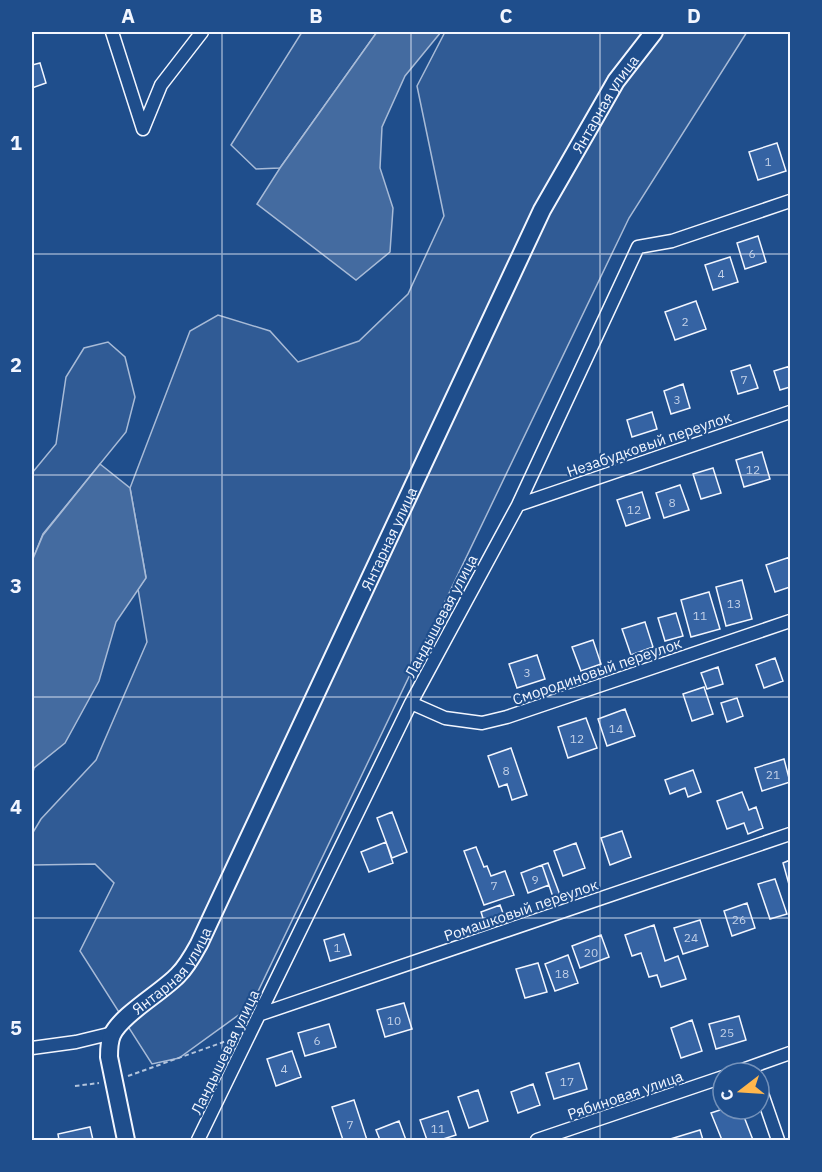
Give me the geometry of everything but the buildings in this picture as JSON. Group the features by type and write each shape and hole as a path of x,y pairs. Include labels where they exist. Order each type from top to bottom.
{"street":[{"path":"112,32 143,129 161,86 202,32"},
{"name":"Янтарная улица","path":"113,1033 121,1022 178,976 189,963 542,210 616,81 654,32"},
{"name":"Ландышевая улица","path":"198,1140 411,703 518,505 638,247 672,241 790,201"},
{"name":"Незабудковый переулок","path":"518,505 790,411"},
{"name":"Смородиновый переулок","path":"411,703 445,718 482,723 507,717 790,621"},
{"name":"Ромашковый переулок","path":"261,1014 790,834"},
{"path":"37,1047 113,1033"},
{"path":"113,1033 109,1045 126,1140"},
{"path":"771,1062 790,1053"},
{"name":"Рябиновая улица","path":"537,1140 560,1137 711,1081"},
{"path":"771,1120 778,1140"}],"path":[{"path":"75,1086 114,1081 192,1055 252,1031"}],"shaded area":[{"path":"302,32 377,32 280,168 256,169 231,145"},
{"path":"377,32 441,32 405,76 382,127 380,168 393,208 390,252 356,280 257,204"},
{"path":"445,32 747,32 629,218 251,1006 179,1058 152,1064 80,951 114,883 95,864 32,865 32,834 41,819 96,760 147,642 138,589 146,577 130,488 190,331 218,315 270,331 298,362 359,341 408,294 444,216 417,86"},
{"path":"108,342 125,357 135,397 126,432 43,534 32,561 32,473 56,444 66,377 84,348"},
{"path":"100,464 130,488 146,578 116,622 99,681 65,743 34,768 32,776 32,561 43,535"}]}
